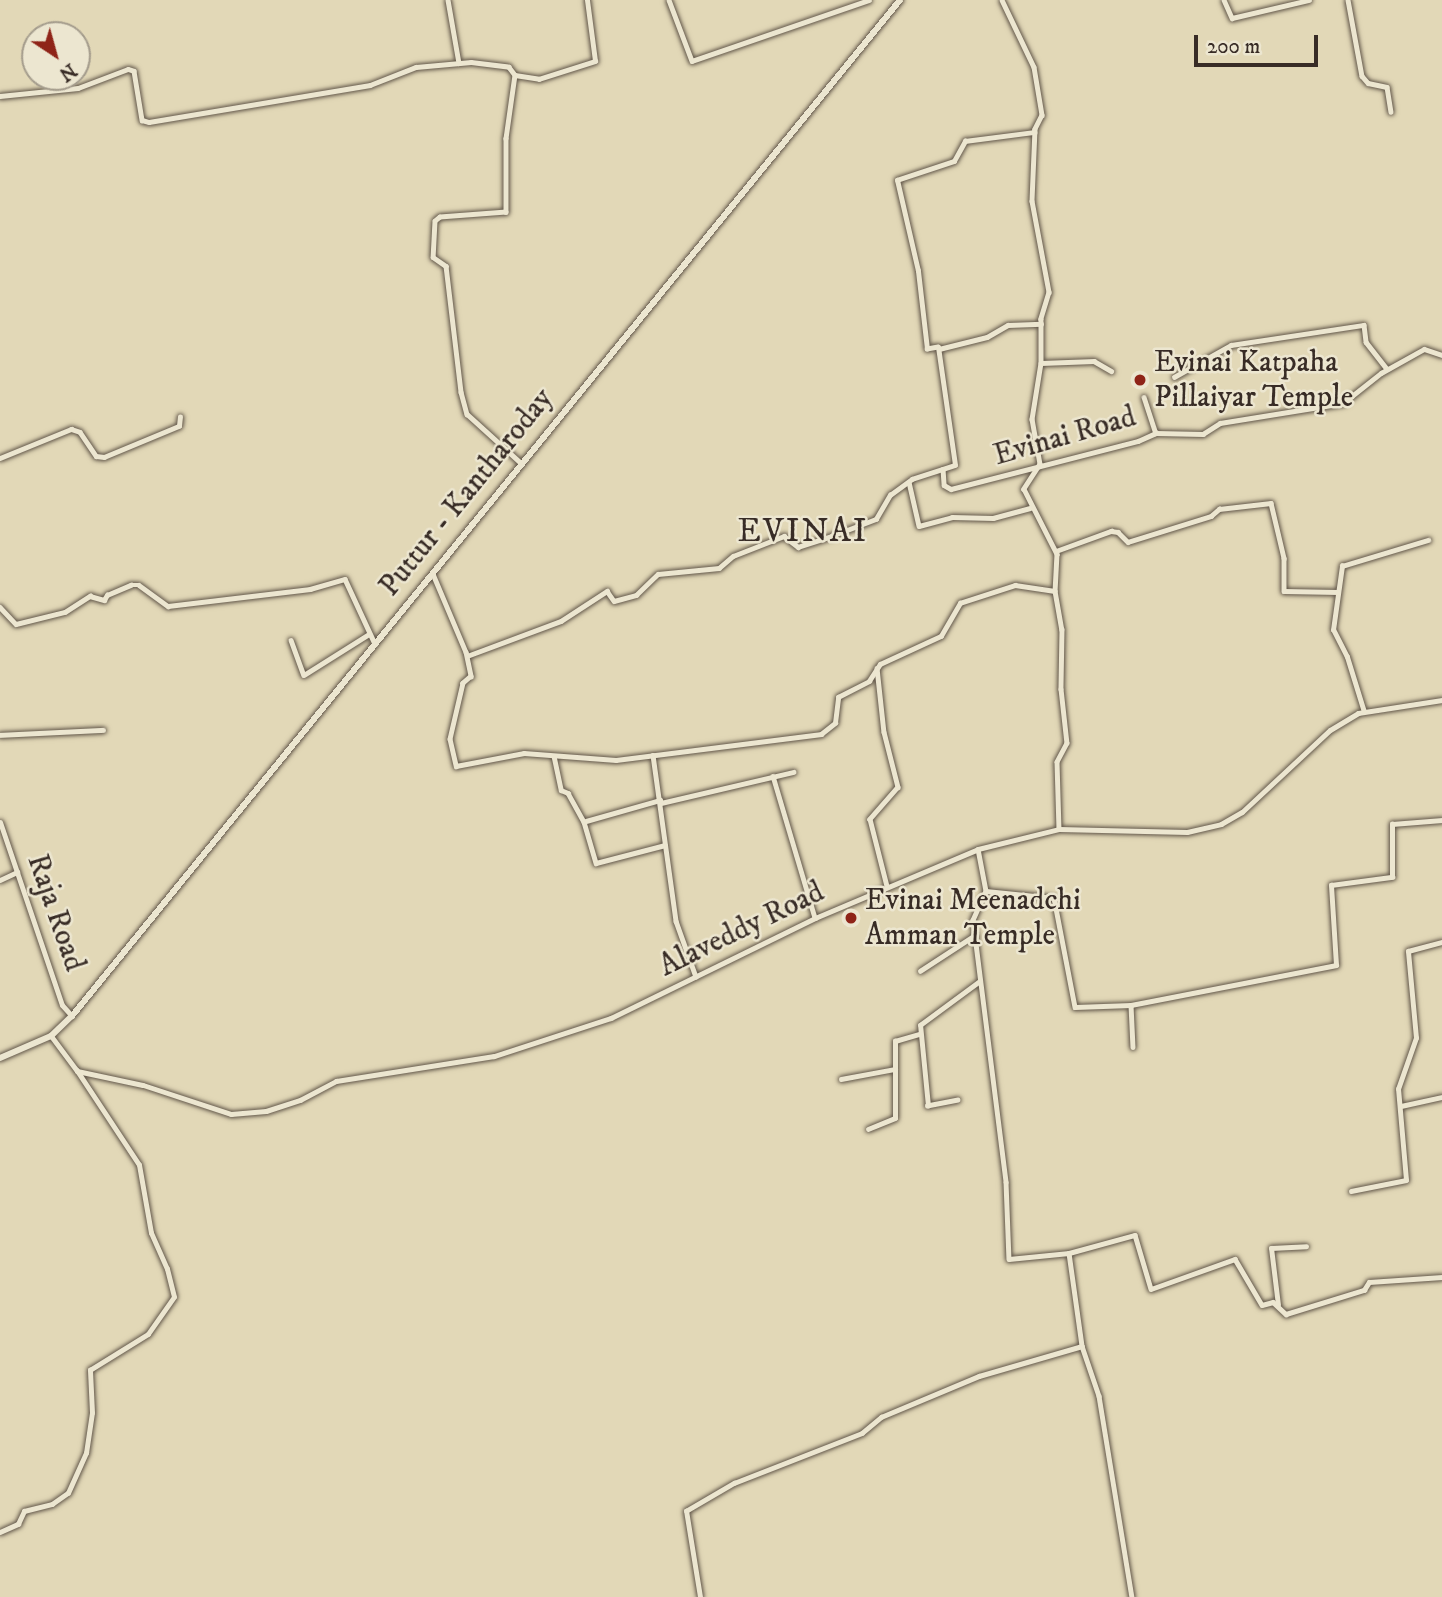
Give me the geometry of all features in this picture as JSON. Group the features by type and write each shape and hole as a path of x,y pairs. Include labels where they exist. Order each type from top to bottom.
{"main road":[{"name":"Puttur - Kantharoday","path":"51,1036 72,1016 520,462 900,0"},
{"path":"0,1058 51,1036"}],"street":[{"path":"448,0 459,63"},
{"path":"0,96 78,88 128,69 134,71 142,120 149,122 370,85 416,67 459,63 509,67 515,75 539,79 595,61 587,0"},
{"path":"669,0 692,61 869,0"},
{"path":"1002,0 1038,85 1042,116 1034,132 1031,201 1049,292 1041,324 1041,363 1032,419 1040,464 1024,484 1030,508 1042,520 1056,551 1055,591 1062,629 1060,689 1067,743 1057,762 1059,829"},
{"path":"1224,0 1232,18 1308,0"},
{"path":"1348,0 1362,76 1368,83 1387,87 1391,112"},
{"path":"515,75 506,138 506,212 440,217 435,221 433,257 446,266 457,368 467,414 520,462"},
{"path":"1034,132 965,141 954,161 897,180 918,271 927,349 939,349 987,337 1008,325 1041,324"},
{"path":"1174,377 1231,345 1364,325 1366,342 1387,369"},
{"path":"467,656 561,621 607,592 614,601 636,595 658,574 719,568 733,556 784,536 798,547 805,546 876,519 890,495 909,482 955,465 956,456 939,349"},
{"name":"Evinai Road","path":"943,469 944,485 951,489 1040,464 1139,441 1156,433 1203,434 1220,423 1343,402 1387,369 1424,349 1442,355"},
{"path":"1041,363 1094,361 1111,371"},
{"path":"1144,397 1156,433"},
{"path":"0,458 71,429 80,432 97,457 104,457 179,426 180,417"},
{"path":"909,482 919,526 952,517 993,518 1030,508"},
{"path":"1056,551 1111,531 1118,532 1128,542 1211,516 1219,509 1271,503 1284,558 1284,591 1338,592"},
{"path":"1364,712 1347,657 1333,630 1342,566 1428,540"},
{"path":"432,573 467,656 471,676 463,683 450,739 456,766 524,753 616,760 821,734 835,723 838,697 869,681 877,666 941,636 953,610 971,598 1015,585 1055,591"},
{"path":"0,607 16,624 65,611 90,596 104,600 107,595 131,585 139,586 168,606 310,589 345,579 375,644"},
{"path":"291,640 304,675 369,634"},
{"path":"877,666 884,732 898,787 870,818 887,886"},
{"name":"Alaveddy Road","path":"77,1071 143,1085 244,1115 300,1100 336,1080 494,1056 611,1018 815,918 978,849 1059,829 1187,832 1221,824 1242,812 1330,730 1364,712 1442,700"},
{"path":"0,735 103,730"},
{"path":"653,755 676,921 696,977"},
{"path":"554,756 561,790 568,793 584,822 596,863 665,845"},
{"path":"586,821 793,772"},
{"path":"772,776 815,918"},
{"path":"986,891 1054,898 1075,1007 1131,1005 1336,965 1331,885 1392,877 1392,824 1442,821"},
{"name":"Raja Road","path":"0,822 62,1005 72,1016"},
{"path":"978,849 986,891 973,920 1006,1182 1009,1259 1069,1253 1135,1235 1152,1289 1235,1259 1262,1305 1278,1306"},
{"path":"0,880 17,872"},
{"path":"920,971 975,935"},
{"path":"1351,1191 1406,1180 1399,1082 1416,1038 1408,951 1442,942"},
{"path":"958,1100 928,1106 919,1034 924,1021 980,981"},
{"path":"1131,1005 1133,1047"},
{"path":"868,1129 895,1118 895,1041 919,1034"},
{"path":"0,1532 18,1524 24,1511 52,1504 68,1493 86,1452 92,1413 90,1370 148,1334 174,1297 167,1269 151,1233 139,1165 51,1036"},
{"path":"841,1079 895,1069"},
{"path":"1401,1106 1442,1097"},
{"path":"1306,1246 1271,1248 1278,1306 1286,1314 1364,1290 1369,1282 1442,1277"},
{"path":"1069,1253 1082,1346 1099,1396 1132,1597"},
{"path":"699,1597 686,1511 734,1483 862,1433 881,1417 961,1384 1082,1346"}],"place":[{"name":"Evinai Katpaha Pillaiyar Temple","path":"1140,380"},
{"name":"Evinai Meenadchi Amman Temple","path":"851,918"}],"district":[{"name":"EVINAI","path":"803,532"}]}
